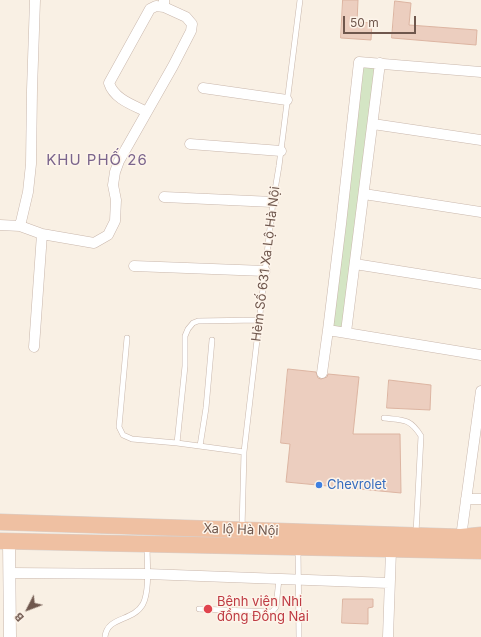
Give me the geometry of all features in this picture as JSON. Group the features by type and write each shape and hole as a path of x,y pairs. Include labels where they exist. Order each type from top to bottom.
{"highway":[{"name":"Xa lộ Hà Nội","path":"0,522 416,535 481,535"},
{"name":"Xa lộ Hà Nội","path":"5,541 481,551"}],"street":[{"path":"20,226 28,192 31,164 35,0"},
{"path":"0,225 20,226 42,234 94,243 108,234 114,221 116,200 113,185 115,172 119,161 147,112 191,31 192,24 164,3 150,8 109,83 111,91 119,98 147,112"},
{"path":"322,373 342,216 359,62 481,72"},
{"path":"346,332 380,63"},
{"path":"203,88 287,100"},
{"path":"373,124 481,140"},
{"path":"190,144 281,151"},
{"path":"364,194 481,212"},
{"path":"164,197 274,202"},
{"path":"34,347 42,234"},
{"path":"355,264 481,284"},
{"path":"134,266 265,271"},
{"path":"328,330 481,355"},
{"path":"461,536 481,391"},
{"path":"466,499 481,499"},
{"path":"5,541 10,573 10,637"},
{"path":"388,637 390,550"},
{"path":"10,573 147,574 389,583"}],"lane":[{"name":"Hẻm Số 631 Xa Lộ Hà Nội","path":"242,530 244,452 265,271 300,0"},
{"path":"177,443 185,366 185,336 188,329 198,320 259,320"},
{"path":"127,338 119,427 124,435 132,439 177,443 244,452"},
{"path":"200,446 212,340"},
{"path":"384,418 407,421 415,426 421,436 416,535"},
{"path":"105,637 105,632 113,622 132,616 142,606 147,594 148,544"},
{"path":"298,548 299,637"},
{"path":"199,609 272,612 276,608 279,579"}],"green space":[{"path":"362,65 376,66 343,328 331,327"}],"building":[{"path":"343,0 358,0 357,22 372,23 371,40 341,38"},
{"path":"395,1 411,3 409,25 477,30 476,45 392,38"},
{"path":"288,369 316,372 318,378 321,379 327,377 328,374 359,377 353,434 400,434 401,493 286,482 290,444 281,443"},
{"path":"389,380 431,385 430,410 387,408"},
{"path":"343,599 373,599 373,607 368,608 368,624 342,623"}],"place":[{"name":"Chevrolet","path":"319,485"},
{"name":"Bệnh viện Nhi đồng Đồng Nai","path":"208,609"}],"district":[{"name":"KHU PHỐ 26","path":"97,160"}]}
